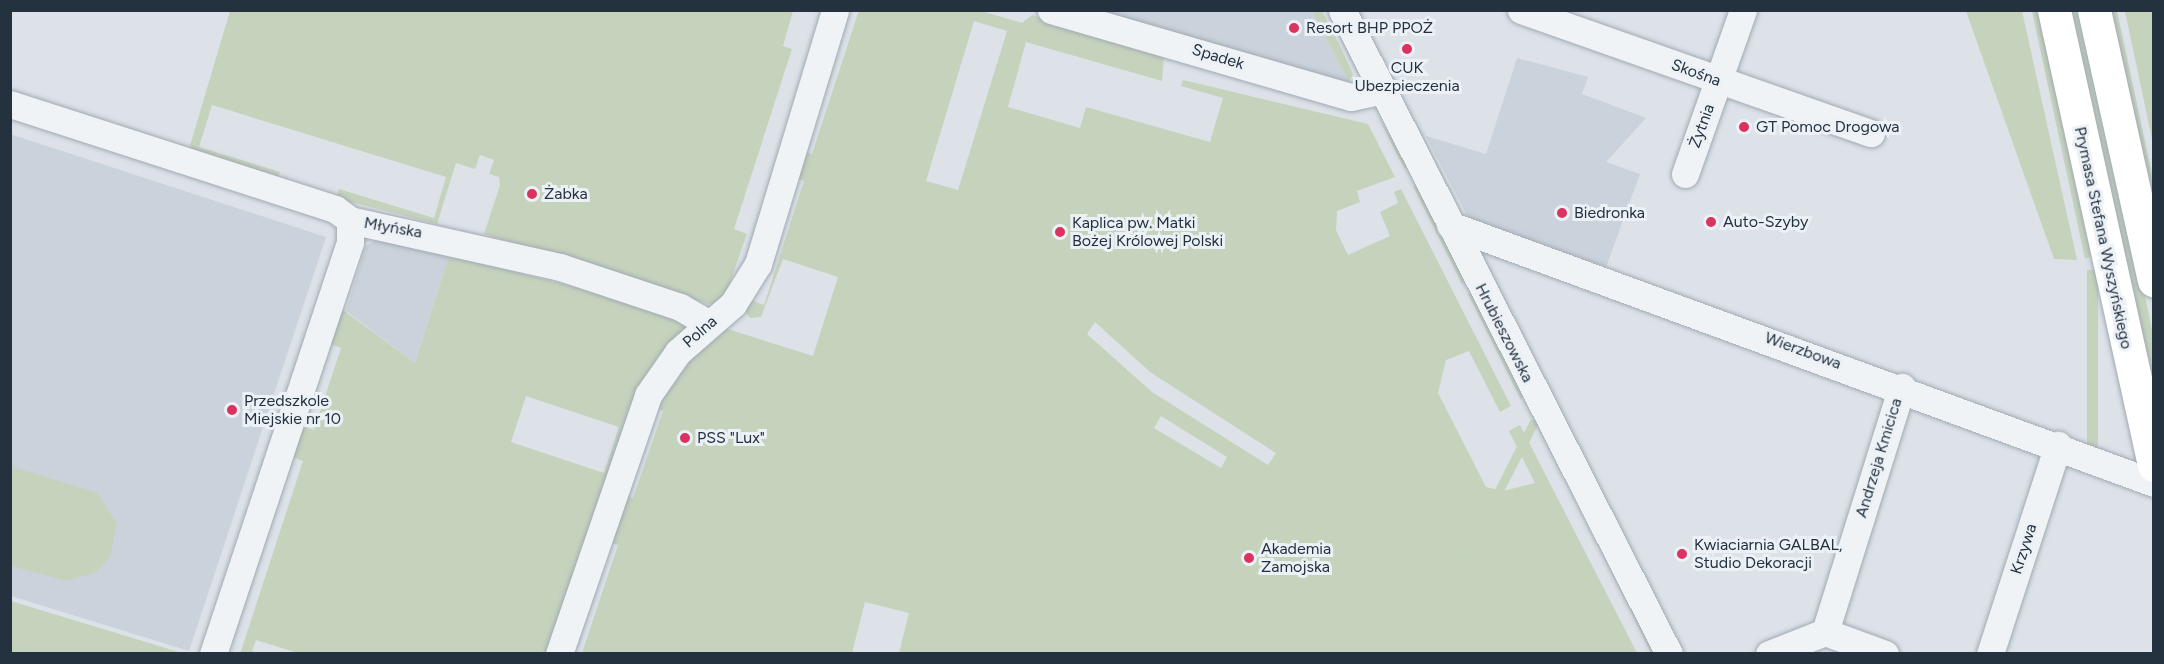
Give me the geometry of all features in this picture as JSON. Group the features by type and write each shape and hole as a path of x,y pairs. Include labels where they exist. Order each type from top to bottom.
{"main road":[{"name":"Prymasa Stefana Wyszyńskiego","path":"2054,10 2154,465"},
{"path":"2094,10 2147,223 2154,280"}],"street":[{"name":"Polna","path":"559,654 648,395 678,352 733,304 758,264 835,10"},
{"name":"Spadek","path":"1051,10 1351,97 1383,90"},
{"name":"Hrubieszowska","path":"1342,10 1669,654"},
{"name":"Skośna","path":"1521,10 1871,133"},
{"name":"Żytnia","path":"1685,174 1743,10"},
{"name":"Młyńska","path":"10,104 327,207 350,220 524,256 680,307 709,324"},
{"path":"213,654 350,242 350,220"},
{"name":"Wierzbowa","path":"1450,225 1902,387 2154,483"},
{"name":"Andrzeja Kmicica","path":"1825,633 1902,387"},
{"name":"Krzywa","path":"1990,654 2058,445"},
{"path":"1769,654 1825,633 1885,654"}],"shaded area":[{"path":"1097,11 1312,11 1349,82 1340,86"},
{"path":"1517,58 1588,77 1582,94 1646,118 1606,162 1640,174 1606,267 1469,219 1426,136 1486,154"},
{"path":"10,134 326,237 189,651 11,596"},
{"path":"378,239 449,255 415,363 346,311 366,246"}],"green space":[{"path":"859,10 981,11 1022,23 1032,15 1164,57 1162,81 1026,42 1008,107 1080,128 1086,107 1210,142 1223,98 1181,86 1183,80 1368,124 1395,177 1357,191 1360,202 1337,211 1336,230 1348,255 1390,236 1380,212 1398,203 1394,192 1401,189 1511,406 1500,412 1469,351 1446,360 1438,393 1486,487 1503,491 1535,483 1509,431 1520,425 1637,653 899,653 909,613 865,602 852,653 582,653 618,545 606,541 568,653 301,654 256,640 252,651 259,653 240,654 303,461 290,456 301,426 314,430 341,348 328,343 339,307 415,363 449,255 680,314 813,356 838,277 783,259 761,317 750,318 744,310 750,300 764,305 804,181 791,176 798,151 812,154","holes":["974,21 1007,31 958,190 926,181","1095,322 1150,372 1276,453 1268,465 1152,392 1087,334","526,396 619,427 604,473 511,442","651,406 663,411 633,498 621,494","1161,416 1227,457 1221,468 1154,428"]},
{"path":"230,11 793,11 783,46 792,49 734,229 747,234 721,308 484,234 500,185 499,177 489,174 494,160 480,155 475,169 456,163 437,224 336,198 339,189 434,218 446,177 212,105 199,147 280,172 278,178 189,149"},
{"path":"1312,11 1322,11 1353,74 1349,82"},
{"path":"1966,11 2022,11 2077,260 2054,259"},
{"path":"2032,11 2042,11 2091,256 2085,259"},
{"path":"2065,11 2083,11 2093,55 2153,334 2153,415"},
{"path":"2104,11 2117,11 2153,179 2153,209"},
{"path":"2124,11 2153,11 2153,144 2126,16"},
{"path":"1377,115 1407,164 1405,170"},
{"path":"1413,186 1416,186 1468,281 1462,284"},
{"path":"2087,270 2098,270 2098,451 2087,451"},
{"path":"1473,291 1523,393 1521,400 1468,294"},
{"path":"1531,419 1539,423 1470,559 1462,555"},
{"path":"10,466 98,493 117,524 110,557 97,572 67,581 11,566"},
{"path":"1611,569 1658,653 1651,653"},
{"path":"11,601 182,653 11,653"}],"place":[{"name":"Resort BHP PPOŻ","path":"1294,28"},
{"name":"CUK Ubezpieczenia","path":"1407,49"},
{"name":"GT Pomoc Drogowa","path":"1744,127"},
{"name":"Żabka","path":"532,194"},
{"name":"Biedronka","path":"1562,213"},
{"name":"Auto-Szyby","path":"1711,222"},
{"name":"Kaplica pw. Matki Bożej Królowej Polski","path":"1060,232"},
{"name":"Przedszkole Miejskie nr 10","path":"232,410"},
{"name":"PSS \"Lux\"","path":"685,438"},
{"name":"Kwiaciarnia GALBAL, Studio Dekoracji","path":"1682,554"},
{"name":"Akademia Zamojska","path":"1249,558"}]}
